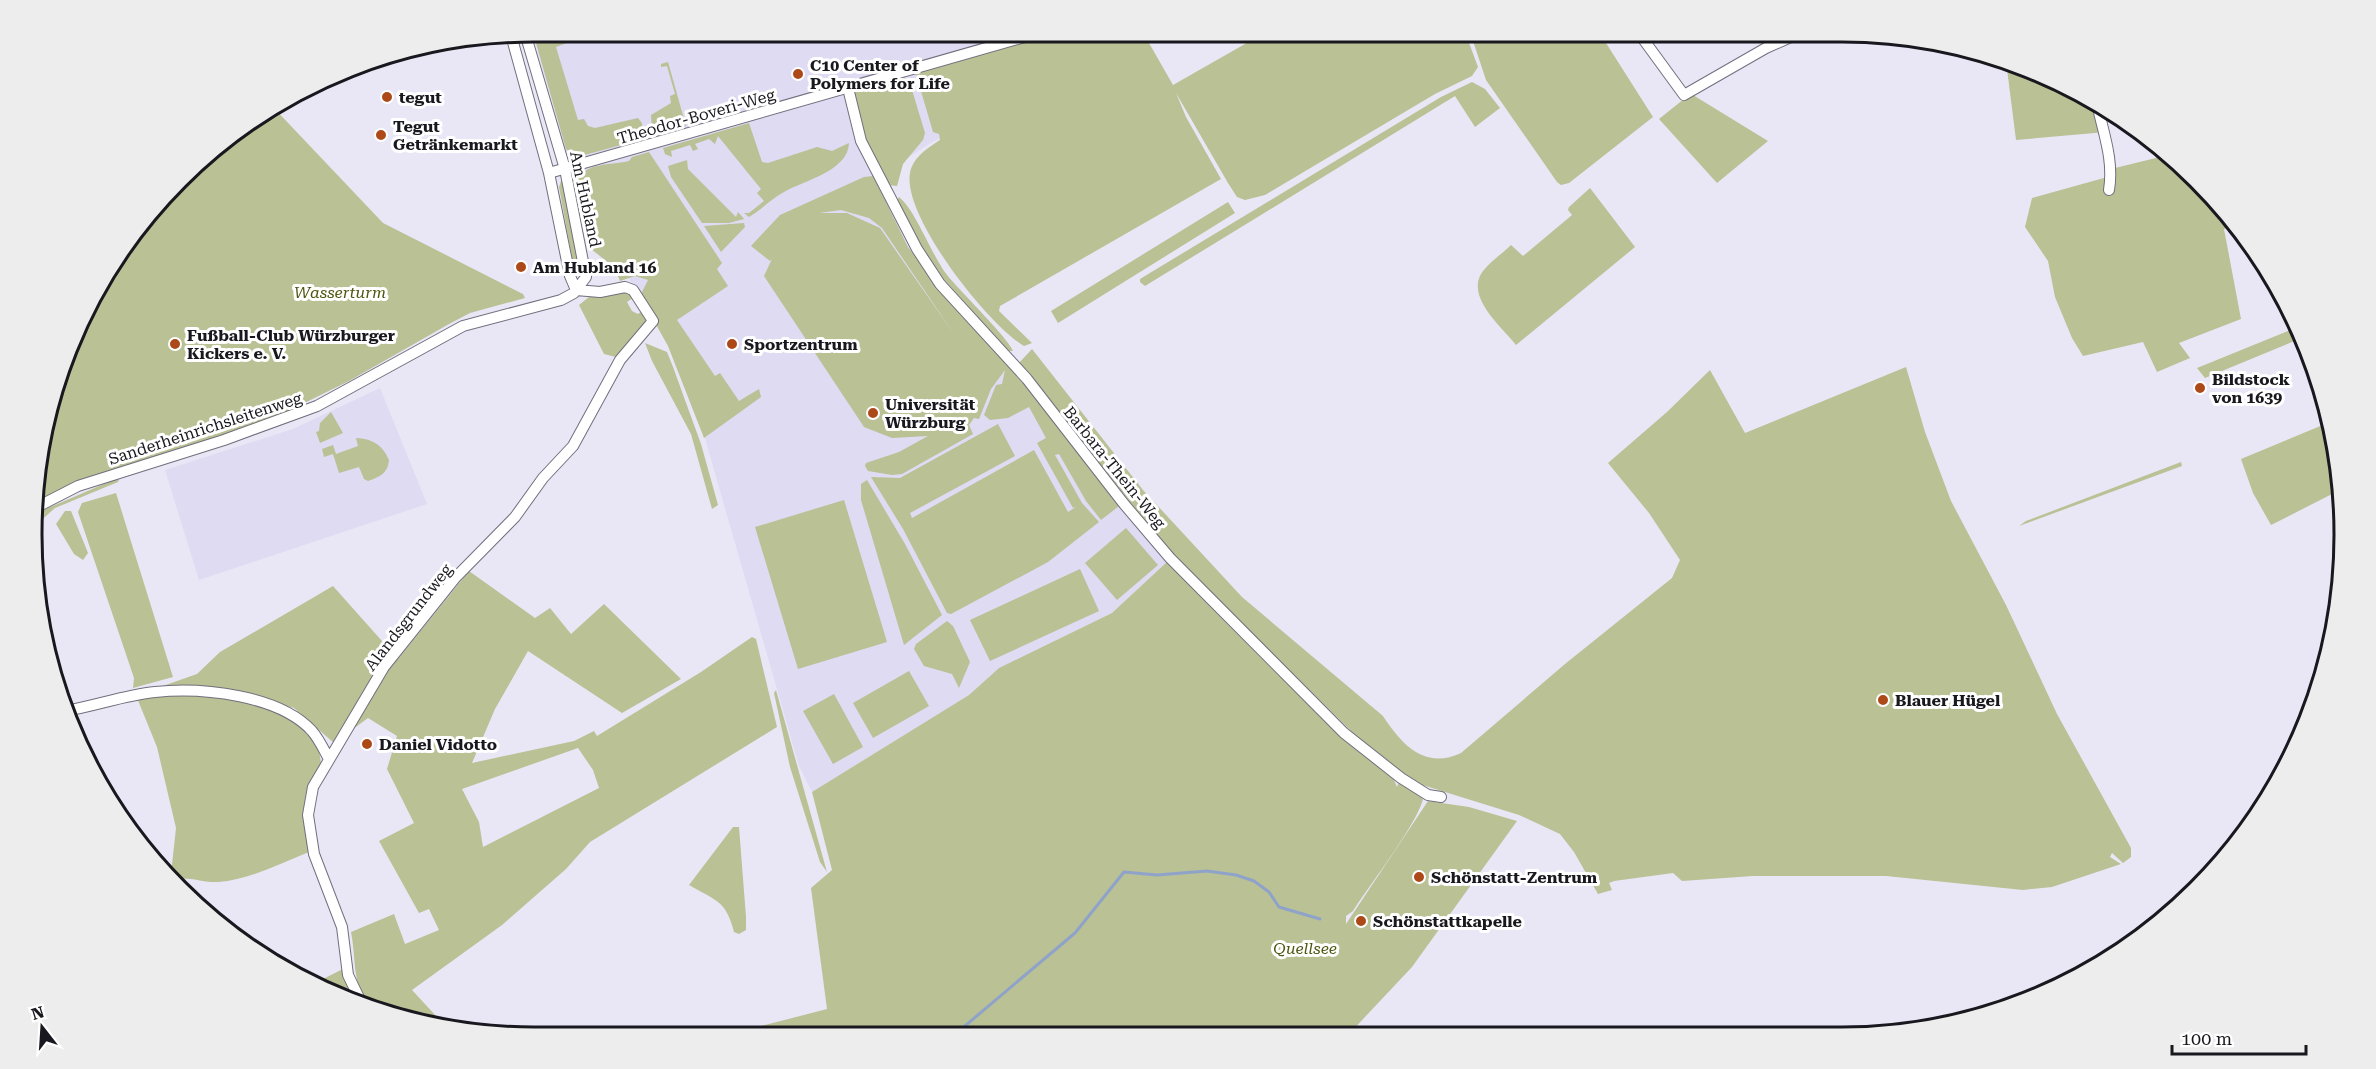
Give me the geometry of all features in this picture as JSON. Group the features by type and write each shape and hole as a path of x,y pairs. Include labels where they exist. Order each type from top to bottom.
{"street":[{"name":"Am Hubland","path":"513,43 549,173 570,276 576,290 584,281 586,273 565,169 528,42"},
{"name":"Theodor-Boveri-Weg","path":"549,173 1007,42"},
{"path":"1645,42 1684,95 1780,42"},
{"name":"Barbara-Thein-Weg","path":"848,88 861,141 917,249 940,284 1027,379 1124,504 1170,558 1344,732 1407,782 1428,795 1441,797"},
{"path":"2101,116 2106,132 2111,174 2109,190"},
{"name":"Alandsgrundweg","path":"357,994 348,975 342,927 322,878 310,832 309,799 329,759 384,667 456,577 515,517 543,478 573,446 620,360 652,321 633,290 625,287 600,292 576,290"},
{"name":"Sanderheinrichsleitenweg","path":"43,504 78,486 297,415 345,393 463,326 561,300 576,290"},
{"path":"74,709 156,692 214,692 252,700 291,714 313,732 329,759"}],"shaded area":[{"name":"Universität Würzburg","path":"535,42 1117,42 1001,110 932,142 875,179 908,247 940,289 1019,376 1120,508 1168,561 1112,613 999,668 969,695 812,792 799,766 704,435 695,391 665,334 627,276 587,241 577,190"},
{"path":"380,388 427,504 199,580 165,470 293,429"}],"green space":[{"path":"536,42 567,42 556,47 578,120 584,119 588,126 595,128 638,118 642,123 643,139 581,156 575,156 566,149"},
{"path":"1020,42 1148,42 1173,85 1248,42 1469,42 1478,67 1472,76 1435,94 1265,195 1245,200 1237,197 1176,93 1186,117 1221,179 1000,306 999,311 1032,343 1024,346 1008,334 970,293 950,268 919,215 911,192 910,173 914,162 940,140 939,134 933,132 916,74 919,71"},
{"path":"1473,42 1605,42 1653,117 1569,183 1561,185 1486,80"},
{"path":"668,62 686,126 657,135 652,130 651,115 671,103 670,96 675,94 667,66 661,67 661,64"},
{"path":"2007,71 2030,79 2088,108 2101,116 2106,132 2016,140"},
{"path":"901,76 909,80 925,133 923,140 903,164 897,186 888,185 866,140 853,93"},
{"path":"1472,82 1485,89 1500,108 1475,127 1455,96 1145,286 1140,282 1140,279 1441,97"},
{"path":"1689,95 1693,95 1768,141 1717,183 1659,119"},
{"name":"Wasserturm","path":"279,114 383,223 523,294 525,298 470,313 349,381 280,415 43,499 51,438 68,376 79,346 108,288 144,235 186,186 235,144"},
{"path":"749,123 762,162 768,163 817,147 832,151 849,143 847,153 834,168 784,192 749,217 744,213 749,213 764,201 757,193 761,189 718,136 715,144 709,139 695,144 698,149 693,151 690,145 671,151 672,157 665,154 663,148"},
{"path":"649,152 722,263 717,269 728,286 677,320 715,376 720,373 739,401 759,389 761,397 704,438 668,346 640,296 648,280 635,276 620,281 614,267 591,249 576,183 579,176 591,168 629,161 632,157"},
{"path":"2158,157 2190,186 2226,228 2224,229 2241,319 2179,343 2190,358 2157,372 2143,342 2083,356 2072,338 2055,297 2048,261 2025,227 2032,198 2111,176 2111,169"},
{"path":"687,160 688,169 736,217 738,212 744,219 729,223 702,223 671,177 668,166"},
{"path":"873,176 908,247 940,289 1019,376 1119,506 1101,520 1086,501 1059,454 1055,455 1082,503 1099,522 1048,562 951,614 947,613 903,529 871,477 900,478 998,424 1015,456 910,513 912,518 1034,450 1068,512 1076,507 1073,508 1037,443 1046,438 1029,407 1008,418 990,420 984,415 996,385 1002,384 1005,370 991,389 979,419 974,418 969,425 973,434 902,474 892,475 868,471 866,463 899,452 928,436 892,438 864,427 764,276 772,259 770,261 751,246 780,215 864,177","holes":["841,210 869,218 882,228 956,337 880,228 847,213 819,213"]},
{"path":"562,178 579,268 574,269 559,187"},
{"path":"1590,188 1635,247 1516,345 1482,303 1478,283 1481,274 1511,245 1523,256 1572,215 1568,210 1569,207"},
{"path":"899,197 911,212 947,275 1013,351 1008,351 939,274 920,248 896,202"},
{"path":"1228,202 1235,213 1058,323 1051,311"},
{"path":"744,223 745,227 721,252 704,226"},
{"path":"626,291 633,298 627,302 632,311 638,314 643,310 648,320 620,358 604,354 579,305 589,297"},
{"path":"2289,330 2295,341 2205,378 2197,368"},
{"path":"645,343 667,352 701,444 718,505 712,509 691,434 652,361"},
{"path":"1032,349 1143,490 1242,597 1383,716 1407,745 1416,752 1436,758 1461,753 1565,664 1672,578 1680,560 1649,513 1608,463 1667,412 1710,370 1745,433 1906,367 1925,432 1951,501 2006,605 2057,714 2131,848 2131,857 2123,863 2112,853 2110,857 2121,864 2052,887 2023,890 1886,876 1753,876 1682,881 1673,873 1614,881 1609,883 1612,890 1598,894 1574,852 1560,834 1519,815 1416,783 1354,734 1172,554 1019,363"},
{"path":"331,412 343,433 320,443 316,432 319,431 320,423"},
{"path":"2322,425 2332,494 2271,525 2253,493 2241,459"},
{"path":"356,438 376,443 383,450 389,460 385,471 380,476 368,481 364,479 359,467 339,473 333,454 324,457 322,449 333,445 336,454 358,446"},
{"path":"2181,462 2182,466 2019,526 2026,521"},
{"path":"120,477 118,482 55,508 42,519 43,510"},
{"path":"867,480 905,544 942,615 904,645 861,500 861,484"},
{"path":"116,493 173,677 133,688 134,678 78,512 82,503"},
{"path":"844,500 887,642 798,669 755,527"},
{"path":"65,511 71,511 88,553 83,560 74,554 56,524"},
{"path":"1126,528 1158,565 1117,600 1085,563"},
{"name":"Quellsee","path":"1168,561 1343,738 1394,780 1397,787 1399,781 1423,799 1412,824 1353,911 1346,916 1346,924 1428,801 1469,807 1517,821 1412,967 1356,1027 758,1027 827,1009 811,888 832,870 812,792 969,695 999,668 1112,613"},
{"path":"1080,569 1099,611 990,661 970,620"},
{"path":"469,571 535,618 550,608 571,634 604,604 681,679 622,713 528,651 495,709 472,763 574,741 594,731 597,736 701,672 752,637 756,639 777,727 590,842 566,869 502,925 412,990 438,1018 376,1001 363,996 359,988 351,932 394,914 405,944 439,930 429,909 419,913 379,841 414,823 387,769 397,736 368,718 334,743 294,708 215,687 157,688 197,674 220,652 333,586 398,659","holes":["578,748 593,770 599,788 483,847 479,822 462,789"]},
{"path":"947,621 953,626 970,662 959,688 952,674 924,666 914,649 916,644"},
{"path":"909,671 929,706 873,738 853,703"},
{"path":"776,690 827,872 820,862 790,767 774,693"},
{"path":"834,694 863,747 833,764 803,711"},
{"path":"157,695 215,695 291,716 310,734 319,750 321,763 310,789 309,852 230,881 182,879 172,867 176,828 157,747 137,698"},
{"path":"733,827 739,827 746,917 746,930 739,934 734,932 727,913 719,903 689,885"},
{"path":"345,968 356,994 346,990 323,979"}],"waterway":[{"path":"964,1027 1075,933 1124,872 1157,875 1207,871 1236,875 1254,881 1269,892 1279,907 1320,919"}],"place":[{"name":"C10 Center of Polymers for Life","path":"798,74"},
{"name":"tegut","path":"387,97"},
{"name":"Tegut Getränkemarkt","path":"381,135"},
{"name":"Am Hubland 16","path":"521,267"},
{"name":"Fußball-Club Würzburger Kickers e. V.","path":"175,344"},
{"name":"Sportzentrum","path":"732,344"},
{"name":"Bildstock von 1639","path":"2200,388"},
{"name":"Universität Würzburg","path":"873,413"},
{"name":"Blauer Hügel","path":"1883,700"},
{"name":"Daniel Vidotto","path":"367,744"},
{"name":"Schönstatt-Zentrum","path":"1419,877"},
{"name":"Schönstattkapelle","path":"1361,921"}]}
